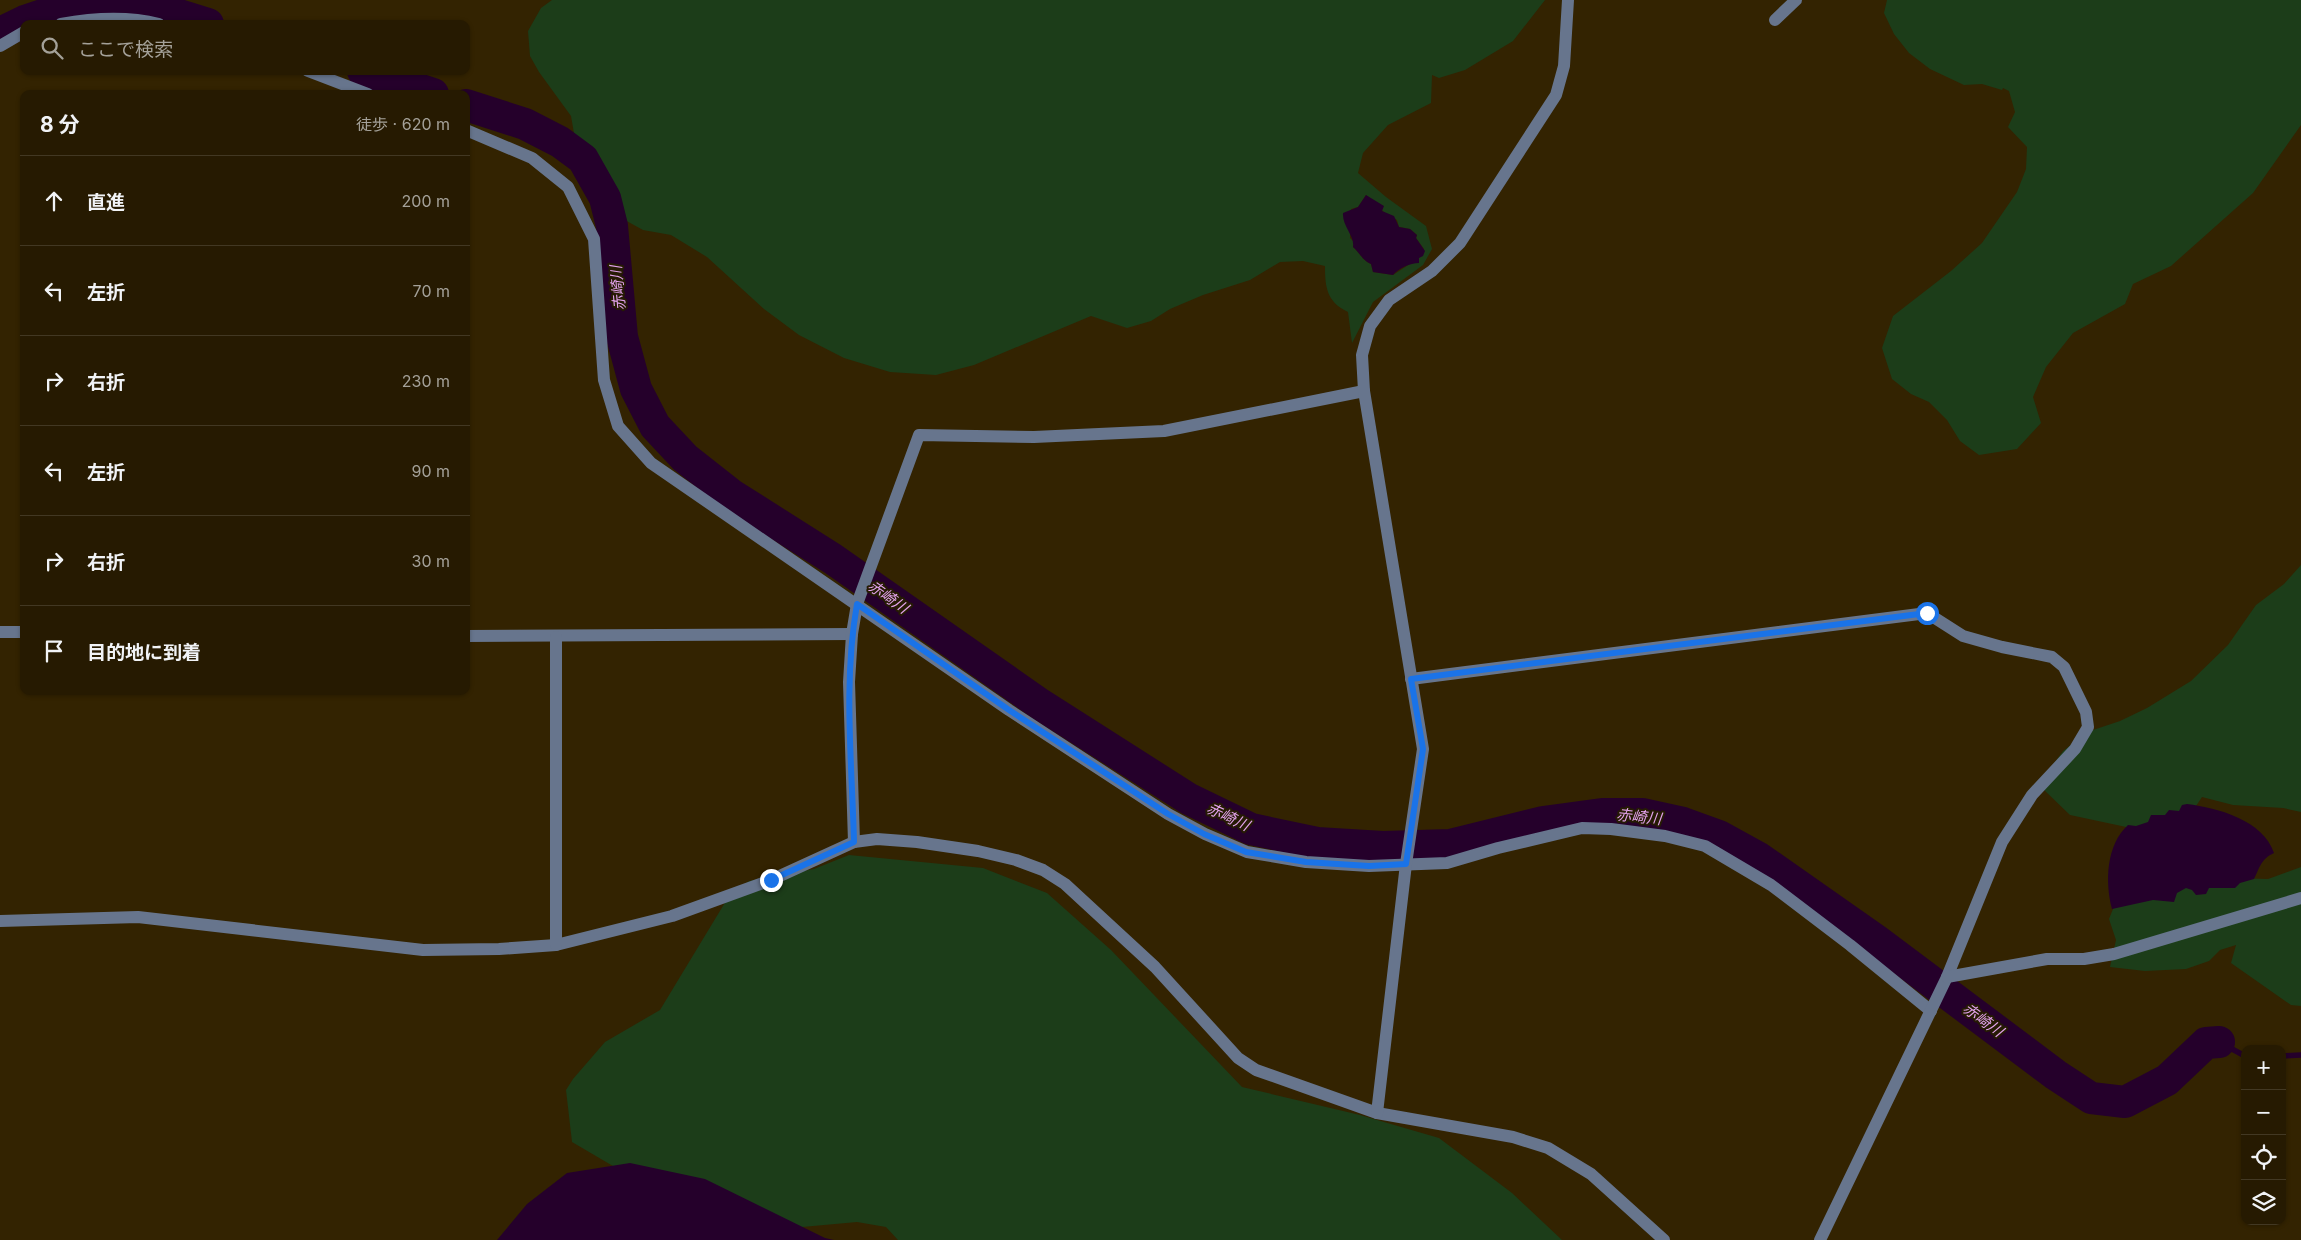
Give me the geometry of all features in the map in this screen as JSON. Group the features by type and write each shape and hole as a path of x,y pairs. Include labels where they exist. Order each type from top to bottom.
{"street":[{"path":"1377,1113 1406,864 1423,749 1364,391 1362,355 1370,326 1389,300 1432,271 1460,243 1556,94 1564,66 1568,0"},
{"path":"1775,20 1796,0"},
{"path":"84,20 143,20"},
{"path":"0,46 20,34"},
{"path":"318,75 358,90"},
{"path":"470,132 532,158 568,187 594,238 604,380 618,426 651,463 1009,710 1168,814 1204,834 1246,852 1306,862 1369,866 1447,863 1498,848 1582,828 1611,829 1665,836 1705,846 1771,884 1931,1011"},
{"path":"854,842 849,682 852,634 857,604 919,435 1034,437 1164,431 1364,391"},
{"path":"1411,679 1927,613 1963,636 2002,647 2052,657 2064,666 2086,712 2088,727 2075,749 2032,796 2002,842 1947,977 1820,1240"},
{"path":"0,632 20,632"},
{"path":"470,636 852,634"},
{"path":"556,637 556,945"},
{"path":"0,921 138,917 423,950 499,949 556,945 672,916 771,880 854,842 877,839 926,843 978,851 1016,860 1043,870 1065,884 1155,967 1238,1058 1256,1070 1377,1113 1513,1137 1548,1148 1591,1174 1664,1240"},
{"path":"1947,977 2047,959 2084,959 2114,954 2301,898"}],"green space":[{"path":"552,0 1545,0 1513,41 1465,70 1439,78 1432,75 1431,103 1388,125 1363,153 1358,173 1386,197 1426,226 1432,249 1423,265 1373,302 1352,343 1348,312 1331,299 1327,288 1325,266 1303,261 1280,262 1250,280 1203,295 1170,309 1151,321 1127,328 1091,316 974,365 936,375 890,372 844,358 799,335 764,309 707,257 671,235 643,230 623,219 592,191 580,168 571,116 539,72 530,56 528,31 541,8","holes":["1366,195 1386,214 1397,220 1399,227 1410,229 1417,235 1416,238 1424,249 1419,258 1393,275 1373,272 1371,264 1353,247 1354,242 1350,238 1351,209 1358,207"]},
{"path":"1887,0 2301,0 2301,125 2253,193 2171,266 2133,284 2125,304 2073,333 2046,367 2033,397 2041,423 2017,449 1979,455 1960,441 1947,420 1929,402 1911,394 1892,379 1882,348 1893,316 1951,271 1982,243 2017,192 2026,169 2027,147 2008,127 2015,112 2009,91 1982,84 1964,85 1930,69 1909,53 1894,34 1884,13"},
{"path":"2301,565 2301,812 2283,808 2233,805 2202,797 2190,815 2145,831 2070,815 2042,788 2047,773 2063,751 2087,732 2120,721 2147,708 2191,681 2228,645 2256,605 2284,584"},
{"path":"849,855 983,868 1047,893 1111,950 1242,1087 1360,1115 1439,1138 1512,1193 1562,1240 898,1240 886,1227 857,1222 791,1228 630,1176 572,1142 566,1090 573,1079 605,1042 660,1010 729,896 749,881 814,869"},
{"path":"2301,867 2301,1006 2291,1005 2231,963 2236,945 2220,950 2209,961 2186,969 2145,971 2110,967 2116,940 2109,919 2117,899 2231,878 2268,879"}],"shaded area":[{"path":"1366,195 1384,206 1382,211 1394,216 1399,227 1410,229 1417,235 1416,238 1425,251 1423,256 1419,258 1419,263 1405,266 1393,275 1373,272 1371,264 1353,247 1352,239 1344,222 1343,213 1358,207"},
{"path":"2187,804 2225,813 2250,824 2260,832 2274,853 2264,861 2254,879 2240,883 2235,888 2209,888 2206,894 2196,895 2192,890 2186,888 2177,893 2174,902 2153,900 2112,909 2108,887 2109,864 2111,853 2121,833 2128,825 2136,826 2148,822 2151,815 2165,815 2169,810 2179,811 2182,805"},
{"path":"630,1163 705,1179 825,1238 834,1240 497,1240 527,1204 567,1173"}],"waterway":[{"name":"赤崎川","path":"28,20 60,9 150,6 195,20"},
{"name":"赤崎川","path":"0,33 20,23"},
{"name":"赤崎川","path":"375,75 421,90"},
{"name":"赤崎川","path":"470,106 525,124 560,142 583,159 605,198 612,226 622,337 636,389 655,426 685,458 732,495 833,559 1040,704 1189,799 1251,829 1317,843 1383,847 1450,845 1543,822 1602,814 1642,814 1683,823 1719,836 1759,858 1876,940 2056,1075 2091,1098 2125,1102 2167,1080 2206,1043 2219,1042"},
{"path":"2219,1042 2241,1054"},
{"path":"2286,1056 2301,1055"}],"route":[{"path":"771,880 854,842 849,682 852,634 857,604 1009,710 1168,814 1204,834 1246,852 1306,862 1369,866 1406,864 1423,749 1411,679 1927,613"}]}
